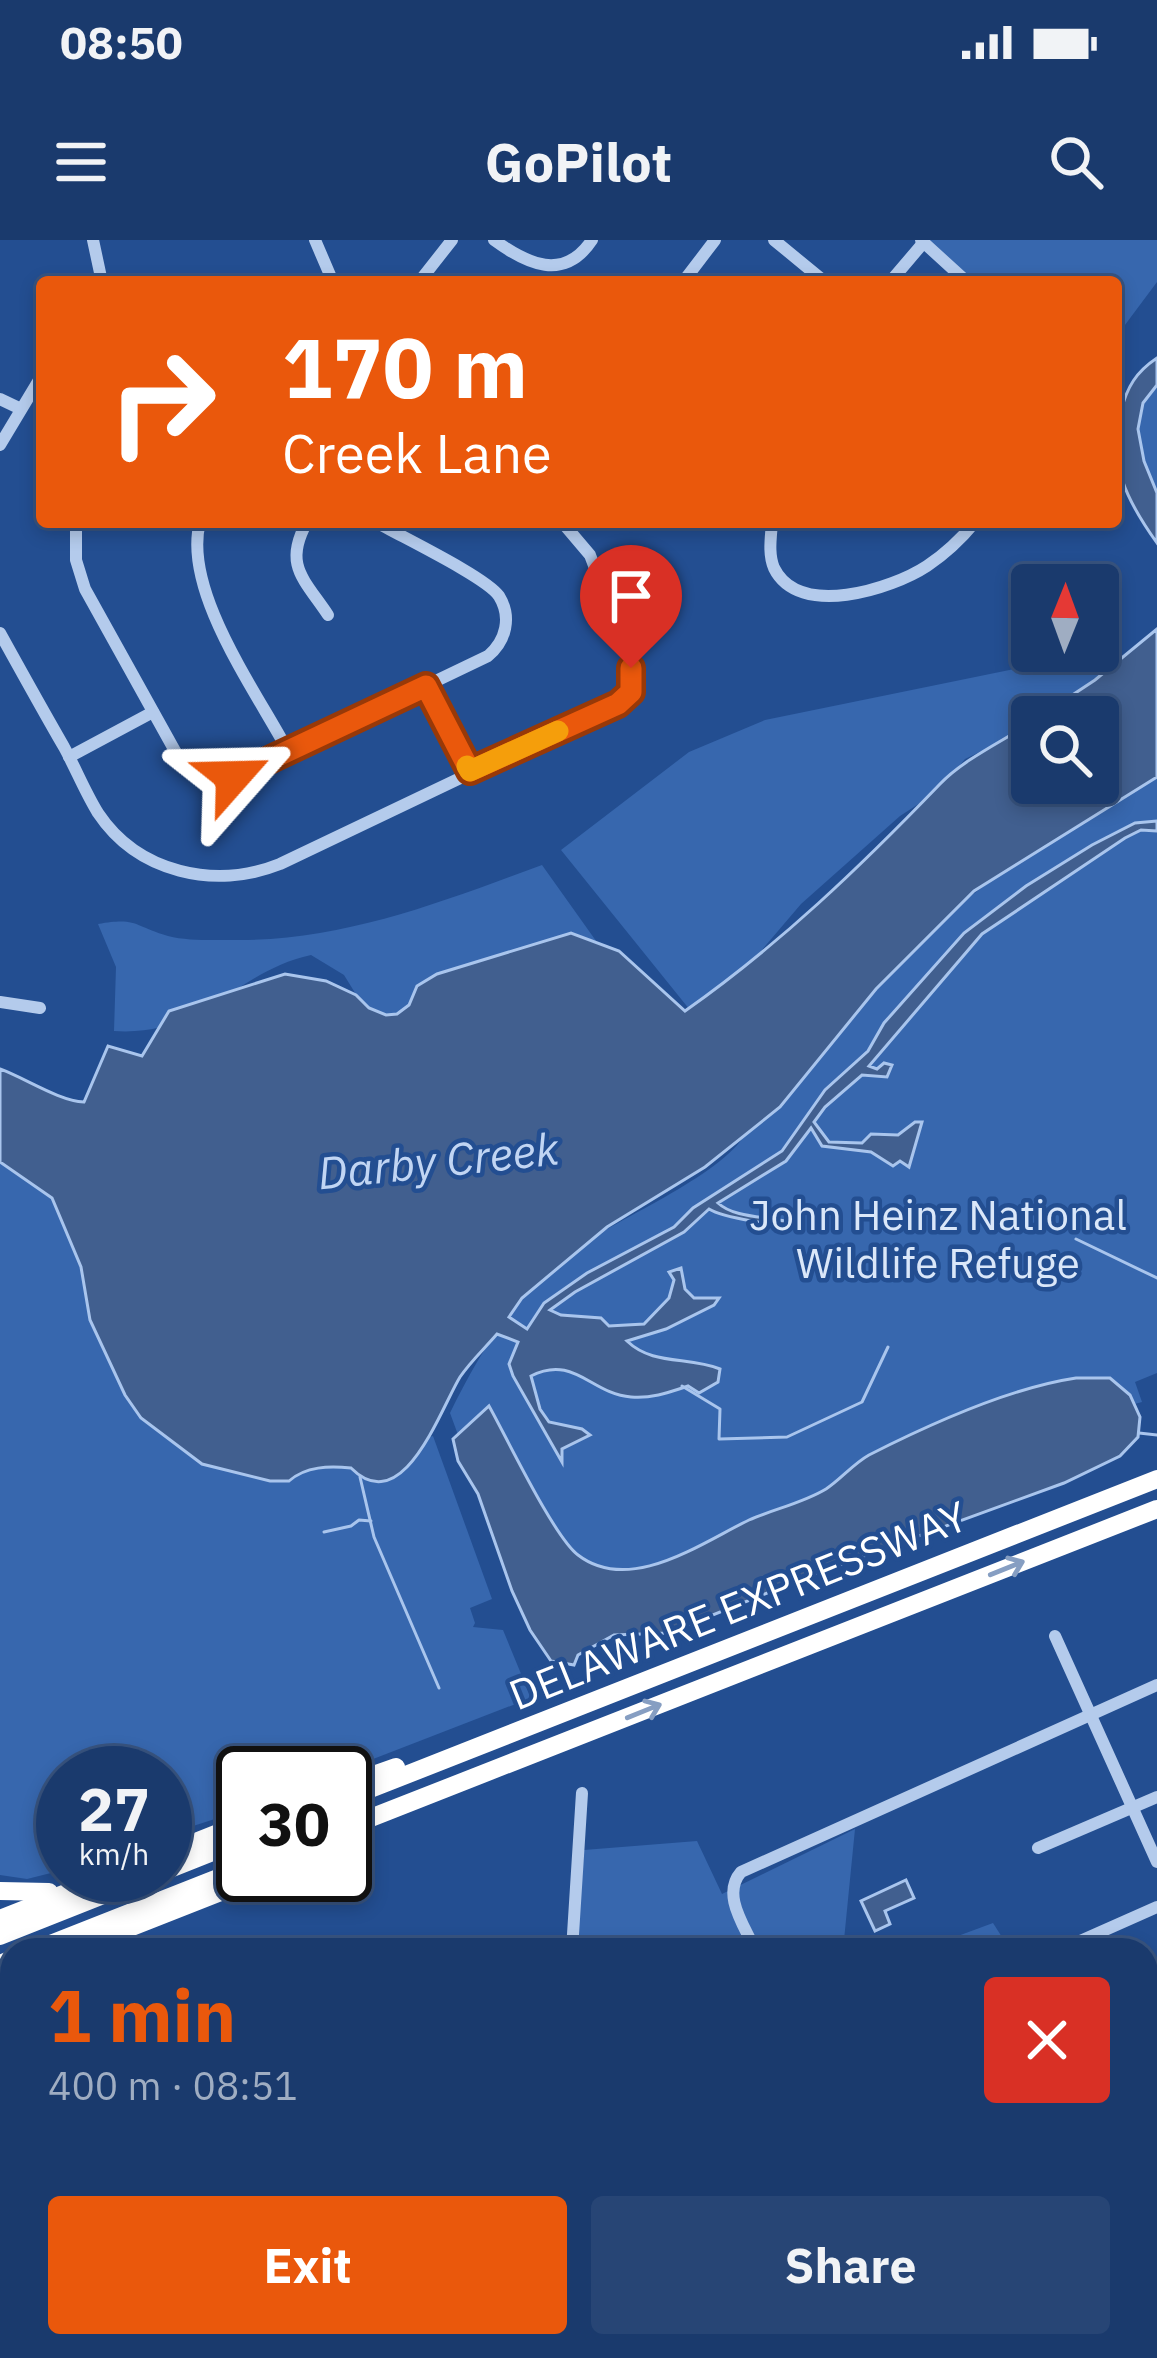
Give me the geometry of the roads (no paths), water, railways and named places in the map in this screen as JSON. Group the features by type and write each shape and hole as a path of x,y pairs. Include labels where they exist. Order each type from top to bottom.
{"highway":[{"name":"DELAWARE EXPRESSWAY","path":"372,1788 1157,1479"},
{"name":"DELAWARE EXPRESSWAY","path":"372,1818 1157,1509"},
{"path":"372,1776 577,1707"},
{"path":"372,1829 536,1754"},
{"path":"65,1938 216,1879"},
{"path":"0,1891 36,1893"},
{"path":"104,1938 216,1894"},
{"path":"0,1919 42,1902"},
{"path":"0,1936 86,1902"},
{"path":"111,1938 129,1928"}],"street":[{"path":"93,240 101,276"},
{"path":"314,240 330,276"},
{"path":"424,276 452,240"},
{"path":"494,240 531,264 550,267 573,260 592,240"},
{"path":"688,276 715,240"},
{"path":"774,240 818,276"},
{"path":"895,276 923,241 961,276"},
{"path":"0,445 36,385"},
{"path":"0,400 21,410"},
{"path":"76,528 76,560 85,589 180,758 201,776 233,777 498,647 506,626 502,603 488,586 386,528"},
{"path":"199,528 196,567 207,602 288,751"},
{"path":"304,528 294,550 295,562 328,615"},
{"path":"0,633 99,814 127,845 173,870 214,877 248,874 280,864 618,704 631,692 631,668 590,555 567,528"},
{"path":"772,528 771,556 782,580 800,592 830,596 888,585 924,568 968,528"},
{"path":"426,686 470,771"},
{"path":"69,757 153,712"},
{"path":"0,1002 40,1008"},
{"path":"1055,1636 1157,1862"},
{"path":"750,1938 732,1897 735,1878 1157,1685"},
{"path":"573,1938 582,1793"},
{"path":"1038,1848 1157,1797"},
{"path":"1086,1938 1157,1906"}],"water":[{"path":"1157,358 1157,385 1143,403 1138,429 1157,493 1157,543 1122,481 1122,408 1138,375"},
{"path":"1157,629 1157,777 1119,801 1119,696 1071,696 1105,672 1119,672 1119,660"},
{"name":"Darby Creek","path":"1011,735 1011,804 1114,804 974,891 876,989 780,1107 705,1167 607,1227 522,1298 509,1317 527,1329 544,1303 587,1273 674,1227 693,1208 782,1151 825,1090 868,1051 884,1023 964,933 1026,886 1092,845 1135,823 1157,821 1157,831 1141,830 1125,838 982,934 869,1066 892,1065 887,1077 862,1075 814,1122 829,1142 862,1143 871,1134 898,1135 922,1122 909,1167 900,1161 893,1166 871,1152 822,1146 811,1128 786,1161 718,1203 743,1215 793,1223 751,1221 709,1209 684,1232 550,1310 601,1318 609,1326 644,1324 669,1298 674,1280 669,1272 681,1268 685,1289 694,1298 719,1298 714,1305 666,1329 627,1341 648,1354 720,1369 718,1382 699,1393 688,1386 638,1397 617,1394 571,1372 546,1370 531,1376 540,1409 549,1422 590,1435 562,1449 562,1462 513,1376 509,1364 518,1342 497,1334 460,1377 418,1454 387,1480 370,1480 351,1468 334,1467 310,1470 289,1481 270,1481 202,1464 141,1418 90,1320 81,1267 52,1198 0,1162 0,1069 84,1102 108,1046 142,1056 169,1011 285,974 326,981 356,995 369,1008 397,1014 409,1005 417,986 437,974 571,933 619,951 685,1011 818,904 972,758"},
{"path":"1076,1378 1110,1378 1130,1395 1140,1417 1138,1437 1120,1456 1064,1483 668,1633 614,1635 578,1655 574,1665 551,1661 530,1630 453,1439 489,1406 568,1545 598,1566 642,1568 817,1494 869,1455 944,1420 1024,1390"},
{"path":"906,1880 914,1898 885,1911 890,1924 875,1931 861,1901"}],"waterway":[{"path":"1076,1239 1157,1278"},
{"path":"682,1386 720,1409 719,1439 787,1437 862,1402 888,1347"},
{"path":"1139,1433 1157,1435"},
{"path":"360,1477 374,1537 439,1688"},
{"path":"324,1532 359,1520 371,1521"}],"park label":[{"name":"John Heinz National Wildlife Refuge","path":"938,1238"}]}
